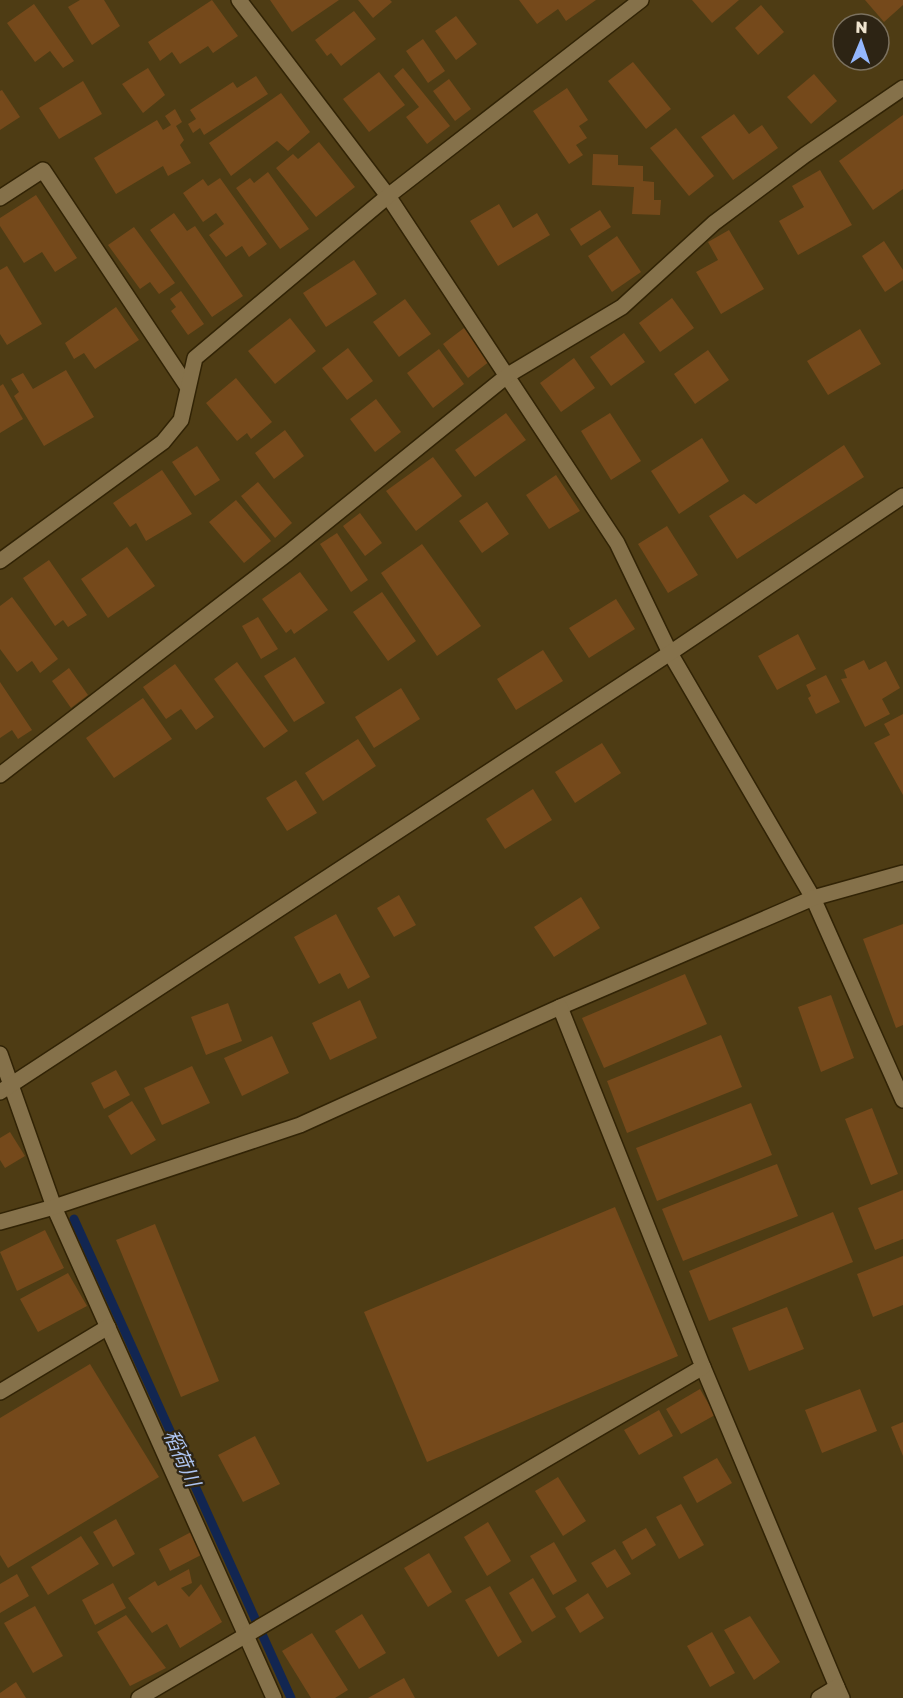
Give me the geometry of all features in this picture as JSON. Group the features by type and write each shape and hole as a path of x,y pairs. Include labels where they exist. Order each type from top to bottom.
{"street":[{"path":"239,0 388,196 617,543 670,652 813,898 903,1100"},
{"path":"0,561 163,442 181,420 195,358 388,196 640,0"},
{"path":"0,775 288,553 508,375 622,308 714,223 805,155 903,88"},
{"path":"0,198 43,170 187,386"},
{"path":"5,1088 670,652 903,496"},
{"path":"0,1222 54,1207 300,1125 560,1007 813,898 903,873"},
{"path":"560,1007 703,1367 840,1693 819,1698"},
{"path":"0,1054 5,1088 54,1207 274,1698"},
{"path":"0,1392 108,1327"},
{"path":"139,1698 703,1367"}],"building":[{"path":"80,0 104,0 120,26 92,45 68,7"},
{"path":"212,0 238,36 213,53 208,46 180,64 172,52 160,61 148,42"},
{"path":"270,0 339,0 292,32"},
{"path":"358,0 390,0 392,2 373,18"},
{"path":"519,0 596,0 566,21 558,9 537,24"},
{"path":"692,0 739,0 712,23"},
{"path":"865,0 903,0 903,5 891,16 891,12 875,12"},
{"path":"34,4 74,61 63,68 50,51 35,62 7,23"},
{"path":"761,5 784,32 758,55 735,28"},
{"path":"354,11 376,39 341,66 331,53 327,56 315,40"},
{"path":"456,16 477,44 456,60 435,31"},
{"path":"423,39 445,71 428,83 406,51"},
{"path":"633,62 671,109 646,129 608,81"},
{"path":"148,68 165,95 143,113 122,84"},
{"path":"403,68 450,126 427,144 406,117 419,107 394,76"},
{"path":"379,72 405,105 369,132 343,99"},
{"path":"814,74 837,101 811,124 787,97"},
{"path":"256,76 268,94 204,135 200,128 193,133 188,124 196,119 190,110 233,82 237,88"},
{"path":"449,79 471,109 455,121 433,91"},
{"path":"83,81 102,114 59,139 39,108"},
{"path":"567,88 588,120 579,126 587,138 576,145 583,155 569,164 533,111"},
{"path":"2,90 20,117 0,130 0,91"},
{"path":"281,93 310,132 288,151 277,141 231,176 209,143"},
{"path":"175,109 182,122 176,126 184,140 180,145 191,163 168,176 163,166 116,194 94,158 157,120 163,130 171,125 165,116"},
{"path":"734,114 749,134 762,125 778,148 733,180 701,137"},
{"path":"903,115 903,189 873,210 839,161"},
{"path":"676,128 714,176 689,196 650,148"},
{"path":"319,142 355,187 316,217 276,168 293,154 298,159"},
{"path":"593,154 618,155 618,165 643,166 643,181 654,182 654,200 661,200 660,215 632,214 634,187 592,185"},
{"path":"820,170 852,225 798,255 779,221 804,207 792,186"},
{"path":"268,172 309,229 280,249 236,188 250,178 254,183"},
{"path":"220,178 267,244 249,257 242,246 226,257 209,235 224,224 216,213 203,222 183,193 203,179 208,186"},
{"path":"36,195 77,258 55,272 42,252 24,263 0,226 0,218"},
{"path":"499,204 513,228 537,213 550,235 498,266 470,221"},
{"path":"600,210 611,227 581,246 570,229"},
{"path":"174,213 187,231 195,226 243,296 212,317 150,230"},
{"path":"134,227 175,283 159,294 150,282 140,289 108,245"},
{"path":"729,230 764,289 721,314 696,272 718,260 708,242"},
{"path":"617,236 641,272 612,292 588,256"},
{"path":"884,241 903,270 903,280 885,292 862,256"},
{"path":"354,260 377,294 326,327 303,293"},
{"path":"7,266 42,324 7,345 0,334 0,270"},
{"path":"181,291 204,324 188,335 171,311 176,307 170,299"},
{"path":"672,298 694,328 660,352 639,323"},
{"path":"405,299 431,334 399,357 373,322"},
{"path":"116,307 139,340 95,369 84,353 74,359 65,343"},
{"path":"290,318 316,351 275,384 248,351"},
{"path":"464,328 490,361 468,378 443,344"},
{"path":"860,329 881,364 828,395 807,361"},
{"path":"624,333 645,362 611,386 590,357"},
{"path":"348,348 373,381 347,400 322,368"},
{"path":"439,349 464,384 433,408 407,373"},
{"path":"708,350 729,380 695,404 674,374"},
{"path":"574,358 595,388 561,412 540,383"},
{"path":"66,370 94,417 44,446 14,396 19,392 11,379 23,373 33,389"},
{"path":"236,378 272,422 251,439 247,433 237,441 206,403"},
{"path":"3,384 23,419 0,433 0,386"},
{"path":"376,399 401,432 375,452 350,419"},
{"path":"506,413 526,440 475,477 455,450"},
{"path":"610,413 641,461 611,480 581,431"},
{"path":"285,430 304,456 274,479 255,453"},
{"path":"702,438 729,481 679,514 651,471"},
{"path":"844,445 864,477 737,559 709,516 744,494 756,504"},
{"path":"197,446 220,480 195,496 172,462"},
{"path":"433,457 462,496 416,531 386,491"},
{"path":"162,470 192,514 146,541 136,523 130,527 113,503"},
{"path":"556,475 580,511 549,529 526,495"},
{"path":"258,482 292,523 275,538 241,496"},
{"path":"236,500 271,541 244,563 209,522"},
{"path":"487,502 509,534 482,553 459,521"},
{"path":"360,513 382,543 365,556 343,526"},
{"path":"667,526 698,575 668,593 638,544"},
{"path":"337,533 368,580 351,592 320,544"},
{"path":"422,544 481,626 437,656 381,573"},
{"path":"127,547 155,586 108,618 81,579"},
{"path":"49,560 87,615 68,627 63,620 55,626 23,578"},
{"path":"300,572 328,610 294,634 291,629 286,633 262,599"},
{"path":"382,592 416,641 388,661 353,612"},
{"path":"12,597 58,659 40,673 32,661 17,672 0,649 0,606"},
{"path":"616,599 635,629 589,658 569,628"},
{"path":"258,617 278,649 261,659 242,626"},
{"path":"798,634 816,669 777,690 758,656"},
{"path":"543,650 563,681 516,710 497,679"},
{"path":"295,657 325,703 294,722 264,676"},
{"path":"864,660 869,670 886,661 900,688 882,699 890,714 865,727 841,679 847,678 844,670"},
{"path":"237,662 288,731 264,748 214,679"},
{"path":"175,664 214,717 196,730 181,709 166,719 143,687"},
{"path":"69,668 88,695 71,708 52,681"},
{"path":"826,675 840,702 816,714 808,698 811,696 806,685"},
{"path":"0,682 32,730 18,739 12,730 0,738"},
{"path":"401,688 420,719 374,748 355,717"},
{"path":"143,698 172,739 114,778 86,738"},
{"path":"903,714 903,795 874,743 890,735 884,724"},
{"path":"358,739 376,766 323,801 305,773"},
{"path":"602,743 621,773 575,803 555,772"},
{"path":"296,780 317,813 287,831 266,798"},
{"path":"533,789 552,820 505,849 486,819"},
{"path":"399,895 416,925 394,937 377,908"},
{"path":"581,897 600,928 554,957 534,927"},
{"path":"336,914 370,977 348,989 340,973 319,984 294,937"},
{"path":"903,924 903,1025 896,1028 863,939"},
{"path":"685,974 707,1024 604,1068 582,1018"},
{"path":"831,995 854,1058 821,1072 798,1007"},
{"path":"360,1000 377,1038 330,1060 312,1023"},
{"path":"228,1003 242,1041 206,1055 191,1017"},
{"path":"721,1035 742,1087 627,1133 607,1081"},
{"path":"272,1036 289,1073 242,1096 224,1058"},
{"path":"192,1066 210,1103 162,1125 144,1088"},
{"path":"116,1070 130,1095 104,1109 91,1083"},
{"path":"132,1101 156,1140 131,1155 108,1116"},
{"path":"751,1103 772,1155 657,1201 636,1148"},
{"path":"872,1108 898,1174 871,1185 845,1119"},
{"path":"10,1132 25,1156 5,1168 0,1160 0,1138"},
{"path":"777,1164 798,1216 683,1261 662,1209"},
{"path":"903,1190 903,1239 875,1250 858,1208"},
{"path":"615,1207 678,1356 427,1462 364,1312"},
{"path":"833,1212 853,1262 709,1321 689,1271"},
{"path":"155,1224 219,1381 181,1397 116,1240"},
{"path":"45,1230 64,1268 17,1291 0,1252"},
{"path":"903,1256 903,1305 873,1317 857,1274"},
{"path":"68,1273 87,1306 38,1332 20,1299"},
{"path":"787,1307 804,1349 749,1371 732,1328"},
{"path":"90,1364 159,1477 8,1568 0,1555 0,1418"},
{"path":"700,1389 715,1415 681,1434 666,1409"},
{"path":"860,1389 877,1431 822,1453 805,1410"},
{"path":"659,1410 673,1436 639,1455 624,1430"},
{"path":"903,1422 903,1456 891,1427"},
{"path":"255,1436 280,1484 243,1502 218,1455"},
{"path":"717,1458 732,1483 697,1503 683,1477"},
{"path":"558,1477 586,1521 563,1536 535,1491"},
{"path":"681,1504 704,1545 679,1559 656,1517"},
{"path":"116,1519 135,1554 113,1567 93,1532"},
{"path":"488,1522 511,1561 487,1576 464,1537"},
{"path":"646,1528 656,1545 632,1560 622,1542"},
{"path":"193,1531 205,1553 170,1571 159,1549"},
{"path":"81,1536 99,1564 48,1595 31,1567"},
{"path":"554,1542 577,1581 553,1595 530,1556"},
{"path":"615,1549 631,1574 607,1588 591,1563"},
{"path":"429,1553 452,1592 428,1607 404,1568"},
{"path":"189,1569 192,1583 181,1588 189,1597 201,1584 222,1622 180,1648 167,1624 152,1633 128,1598 155,1581 158,1586"},
{"path":"17,1574 29,1596 0,1613 0,1584"},
{"path":"533,1578 556,1617 532,1632 509,1593"},
{"path":"113,1583 126,1608 95,1625 82,1600"},
{"path":"490,1586 522,1642 498,1657 465,1600"},
{"path":"588,1593 604,1618 580,1633 565,1608"},
{"path":"35,1606 63,1656 33,1673 4,1623"},
{"path":"362,1614 386,1653 359,1669 335,1631"},
{"path":"126,1615 166,1668 130,1686 97,1632"},
{"path":"750,1616 780,1662 754,1680 724,1630"},
{"path":"712,1632 735,1673 710,1687 687,1646"},
{"path":"312,1633 348,1690 335,1698 311,1698 282,1651"},
{"path":"404,1678 415,1698 368,1698"},
{"path":"16,1682 26,1698 0,1698 0,1693"}],"waterway":[{"name":"稻荷川","path":"74,1219 291,1698"}]}
